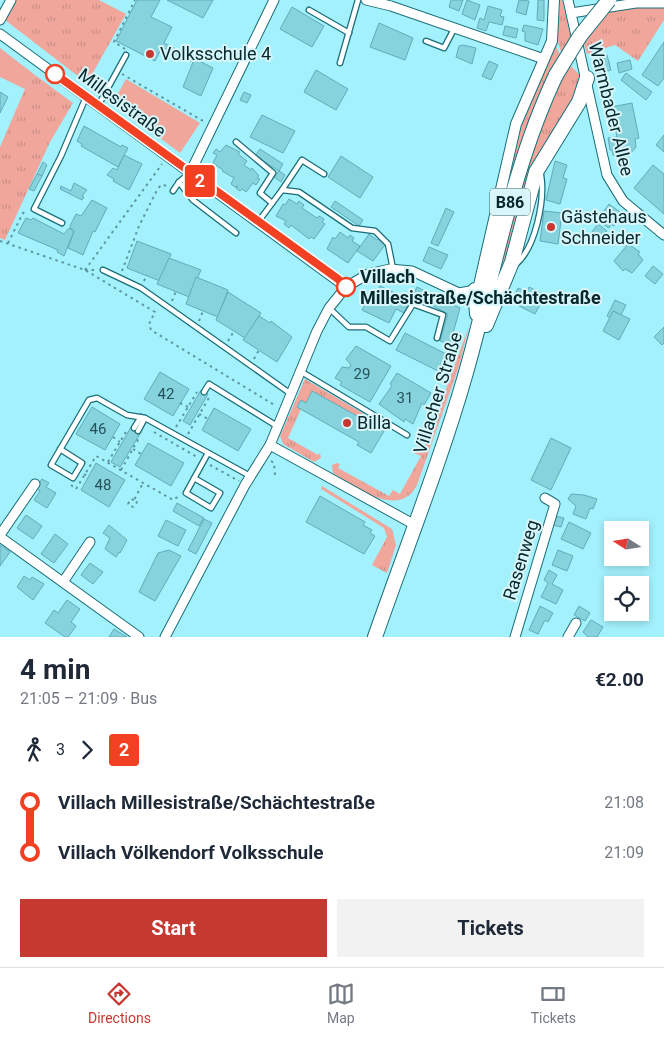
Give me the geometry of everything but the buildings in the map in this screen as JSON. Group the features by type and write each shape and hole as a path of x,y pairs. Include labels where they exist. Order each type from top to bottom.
{"main road":[{"name":"Villacher Straße","path":"375,637 465,377 520,167 540,110 556,75 580,36 608,0"},
{"path":"465,377 520,237 538,169 579,102 587,78"},
{"path":"475,290 476,332"}],"street":[{"path":"0,20 11,0"},
{"path":"190,173 274,0"},
{"path":"366,0 391,6 544,59"},
{"path":"165,637 247,480 270,445 300,371 329,308 346,287 368,274 393,269 412,271 459,293 475,290 479,285 516,124 544,59 554,29 554,0"},
{"name":"Warmbader Allee","path":"568,0 587,78 607,175 623,201 664,235"},
{"path":"571,13 636,3 664,3"},
{"name":"Millesistraße","path":"0,34 346,287"},
{"path":"270,445 415,525"},
{"path":"35,484 0,536 139,637"},
{"name":"Rasenweg","path":"515,637 555,504 545,498"},
{"path":"63,582 90,542"},
{"path":"568,637 576,623"}],"lane":[{"path":"340,63 358,0"},
{"path":"309,10 349,33"},
{"path":"426,41 444,48 454,29"},
{"path":"98,106 126,55"},
{"path":"62,223 34,209 61,156 86,98"},
{"path":"236,142 273,173 260,193 272,204"},
{"path":"258,222 302,160 324,174"},
{"path":"174,189 190,173"},
{"path":"180,182 193,200 236,233"},
{"path":"282,190 299,192 352,228 375,231 388,244 393,269"},
{"path":"102,270 141,288 291,394"},
{"path":"329,308 349,327 366,327 390,341 413,304 418,304 443,315 437,338"},
{"path":"300,371 407,435"},
{"path":"204,392 209,384 277,426"},
{"path":"60,449 82,463 73,478 51,465 60,449 89,400 97,398 127,415 140,417 173,433 208,453 247,480"},
{"path":"138,431 140,417"},
{"path":"194,478 220,493 211,508 186,493 194,478 204,461 208,453"}],"path":[{"path":"126,55 125,48 114,42 135,0"},
{"path":"117,70 207,123"},
{"path":"85,270 162,164"},
{"path":"119,278 139,226 157,190 161,185 174,189"},
{"path":"8,244 23,212 34,209"},
{"path":"0,241 85,270 155,312 149,324 150,330 276,406"},
{"path":"85,270 102,270"},
{"path":"169,308 176,291"},
{"path":"197,328 203,311"},
{"path":"224,347 234,331"},
{"path":"250,365 260,350"},
{"path":"173,433 203,382 209,384"},
{"path":"185,440 215,388"},
{"path":"180,403 188,407"},
{"path":"199,414 208,419"},
{"path":"108,462 120,442 140,417"},
{"path":"121,470 133,449 138,431"},
{"path":"154,432 204,461 247,480"},
{"path":"113,437 120,442"},
{"path":"133,449 142,454"},
{"path":"73,478 71,486 76,489 96,456 173,500 178,499 182,491"},
{"path":"274,463 275,476"},
{"path":"134,500 143,483"}],"green space":[{"path":"15,0 99,0 126,14 87,83 5,20"},
{"path":"560,0 562,0 571,37 562,53 558,40"},
{"path":"664,6 664,20 638,61 615,45 587,54 584,44 610,9"},
{"path":"555,44 560,55 533,110 512,167 523,119"},
{"path":"0,48 35,75 25,89 0,77"},
{"path":"570,65 581,76 581,87 558,127 508,261 504,262 502,258 508,233 538,135"},
{"path":"35,75 73,103 50,142 5,240 0,238 0,147 25,89"},
{"path":"126,79 200,123 180,153 113,103"},
{"path":"469,326 459,366 417,485 409,495 399,500 376,497 353,486 333,473 332,465 337,463 340,464 338,468 389,496 393,490 400,494 421,456 414,453 418,446 424,449"},
{"path":"305,379 386,427 384,431 312,391 306,403 301,400 301,409 288,438 318,455 320,453 321,458 314,462 283,444 280,436"},
{"path":"322,486 392,529 396,545 387,573 372,565 387,537 384,528 321,489"}],"bus line":[{"name":"2","path":"55,74 338,279 346,287"}],"place":[{"name":"Volksschule 4","path":"150,54"},
{"name":"Gästehaus Schneider","path":"551,227"},
{"name":"Villach Millesistraße/Schächtestraße","path":"346,287"},
{"name":"Billa","path":"347,423"}]}
